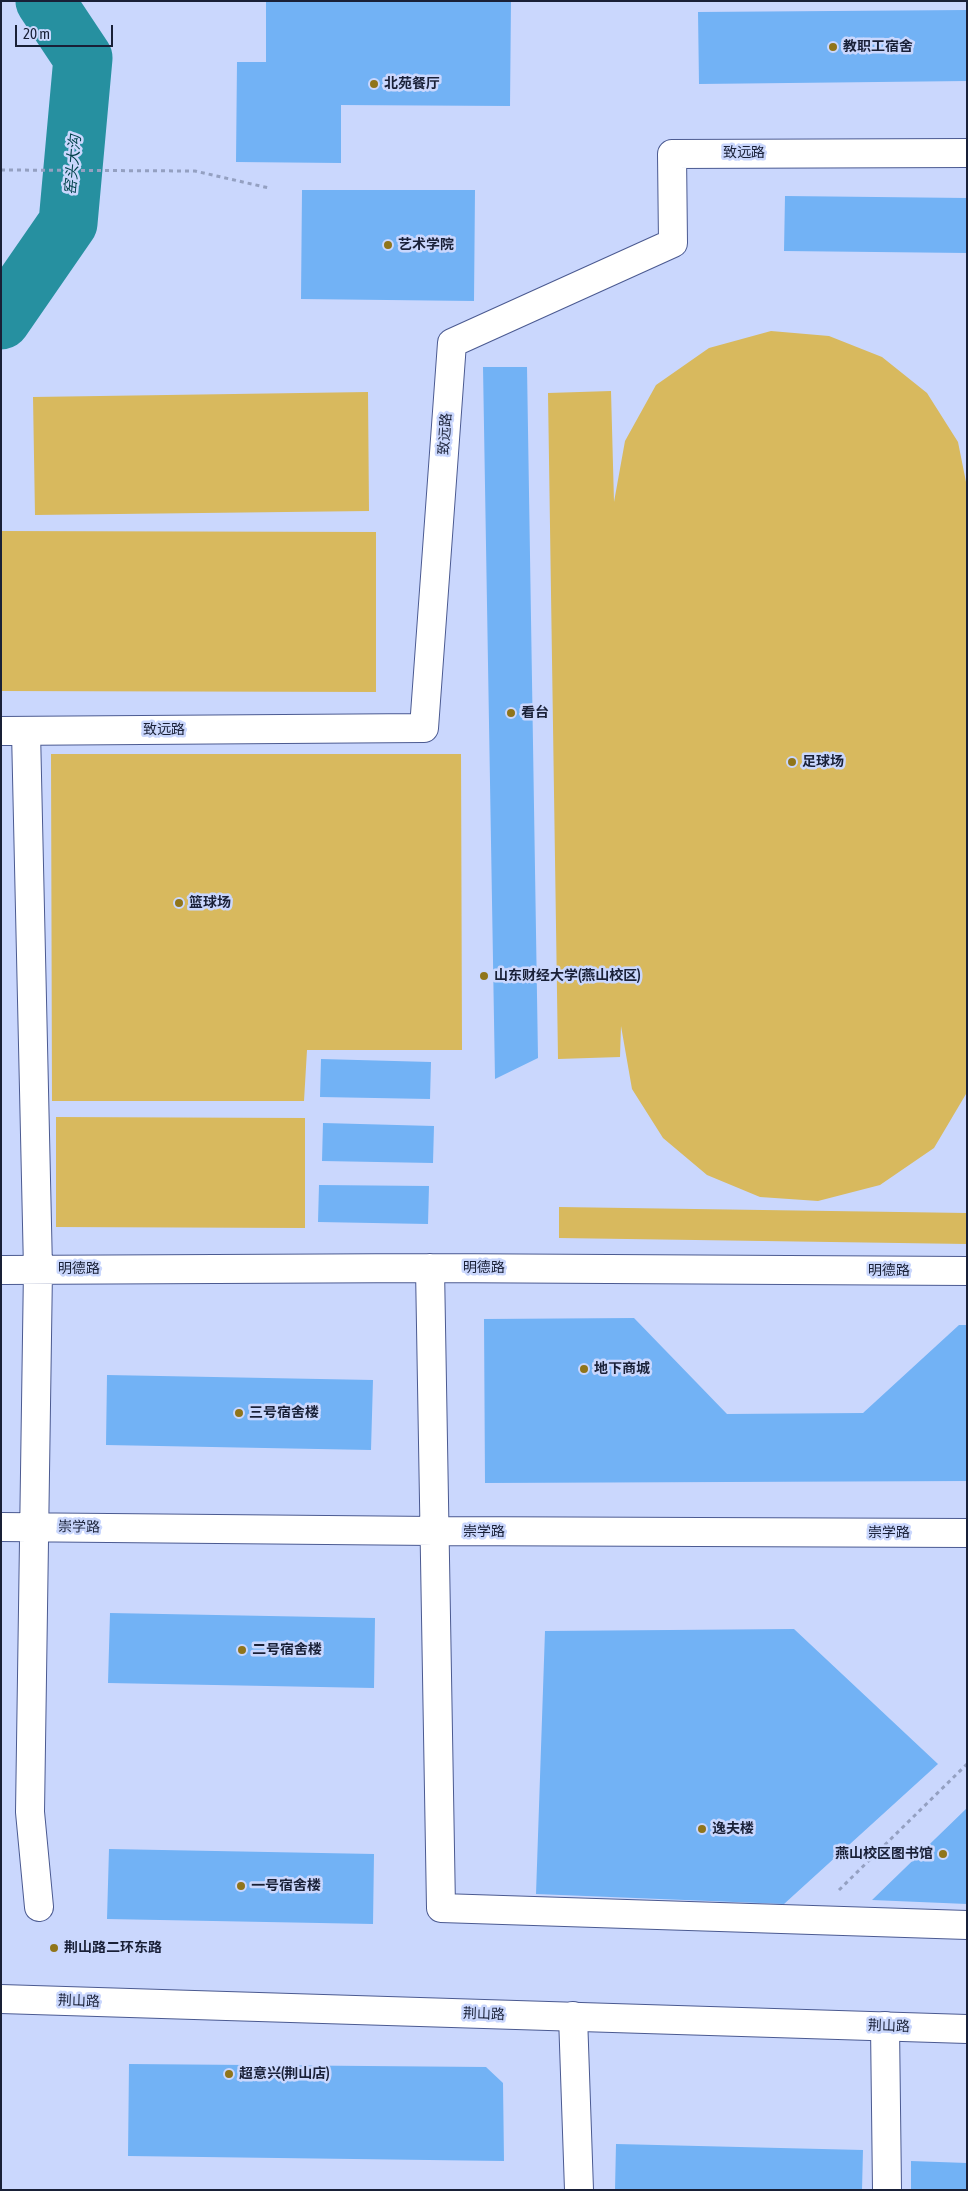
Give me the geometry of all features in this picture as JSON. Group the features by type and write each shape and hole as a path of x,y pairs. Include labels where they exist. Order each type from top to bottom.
{"main road":[{"name":"致远路","path":"13,731 424,728 452,343 673,242 672,154 967,152"},
{"path":"13,731 38,1269 30,1812 39,1907"},
{"path":"430,1268 441,1908 967,1925"},
{"name":"明德路","path":"1,1270 430,1268 967,1271"},
{"name":"崇学路","path":"1,1527 967,1533"},
{"name":"荆山路","path":"1,1999 967,2029"},
{"path":"572,2016 579,2190"},
{"path":"885,2026 887,2190"}],"path":[{"path":"1,170 195,172 269,188"},
{"path":"808,1920 967,1764"}],"shaded area":[{"path":"771,331 829,336 882,357 927,393 958,442 967,487 966,1094 934,1148 880,1185 818,1201 760,1197 707,1175 663,1138 632,1089 621,1026 620,1057 558,1059 548,393 611,391 614,502 625,441 656,385 709,348"},
{"path":"368,392 369,511 35,515 33,397"},
{"path":"1,531 376,532 376,692 1,691"},
{"name":"篮球场","path":"51,754 461,754 462,1050 307,1050 304,1101 52,1101"},
{"path":"56,1117 305,1118 305,1228 56,1227"},
{"path":"559,1207 967,1213 967,1244 559,1238"}],"building":[{"name":"北苑餐厅","path":"266,1 511,1 510,106 341,105 341,163 236,162 237,62 266,62"},
{"name":"教职工宿舍","path":"967,10 967,81 699,84 698,12"},
{"name":"艺术学院","path":"302,190 475,190 474,301 301,299"},
{"path":"785,196 967,198 967,253 784,251"},
{"name":"看台","path":"483,367 527,367 538,1058 495,1079"},
{"path":"321,1059 431,1062 430,1099 320,1097"},
{"path":"323,1123 434,1126 433,1163 322,1161"},
{"path":"319,1185 429,1186 428,1224 318,1222"},
{"name":"地下商城","path":"634,1318 727,1414 863,1413 959,1325 967,1325 967,1481 485,1483 484,1319"},
{"name":"三号宿舍楼","path":"107,1375 373,1380 371,1450 106,1445"},
{"name":"二号宿舍楼","path":"110,1613 375,1618 374,1688 108,1683"},
{"name":"逸夫楼","path":"794,1629 938,1764 784,1904 536,1894 545,1631"},
{"name":"燕山校区图书馆","path":"967,1808 967,1904 872,1900"},
{"name":"一号宿舍楼","path":"109,1849 374,1854 373,1924 107,1919"},
{"path":"129,2064 486,2067 503,2083 504,2161 128,2156"},
{"path":"616,2144 863,2150 862,2190 615,2190"},
{"path":"911,2161 967,2163 967,2190 911,2190"}],"waterway":[{"name":"窑头大沟","path":"1,320 68,223 83,58 45,1"}],"place":[{"name":"教职工宿舍","path":"833,47"},
{"name":"北苑餐厅","path":"374,84"},
{"name":"艺术学院","path":"388,245"},
{"name":"看台","path":"511,713"},
{"name":"足球场","path":"792,762"},
{"name":"篮球场","path":"179,903"},
{"name":"山东财经大学(燕山校区)","path":"484,976"},
{"name":"地下商城","path":"584,1369"},
{"name":"三号宿舍楼","path":"239,1413"},
{"name":"二号宿舍楼","path":"242,1650"},
{"name":"逸夫楼","path":"702,1829"},
{"name":"燕山校区图书馆","path":"943,1854"},
{"name":"一号宿舍楼","path":"241,1886"},
{"name":"荆山路二环东路","path":"54,1948"},
{"name":"超意兴(荆山店)","path":"229,2074"}]}
